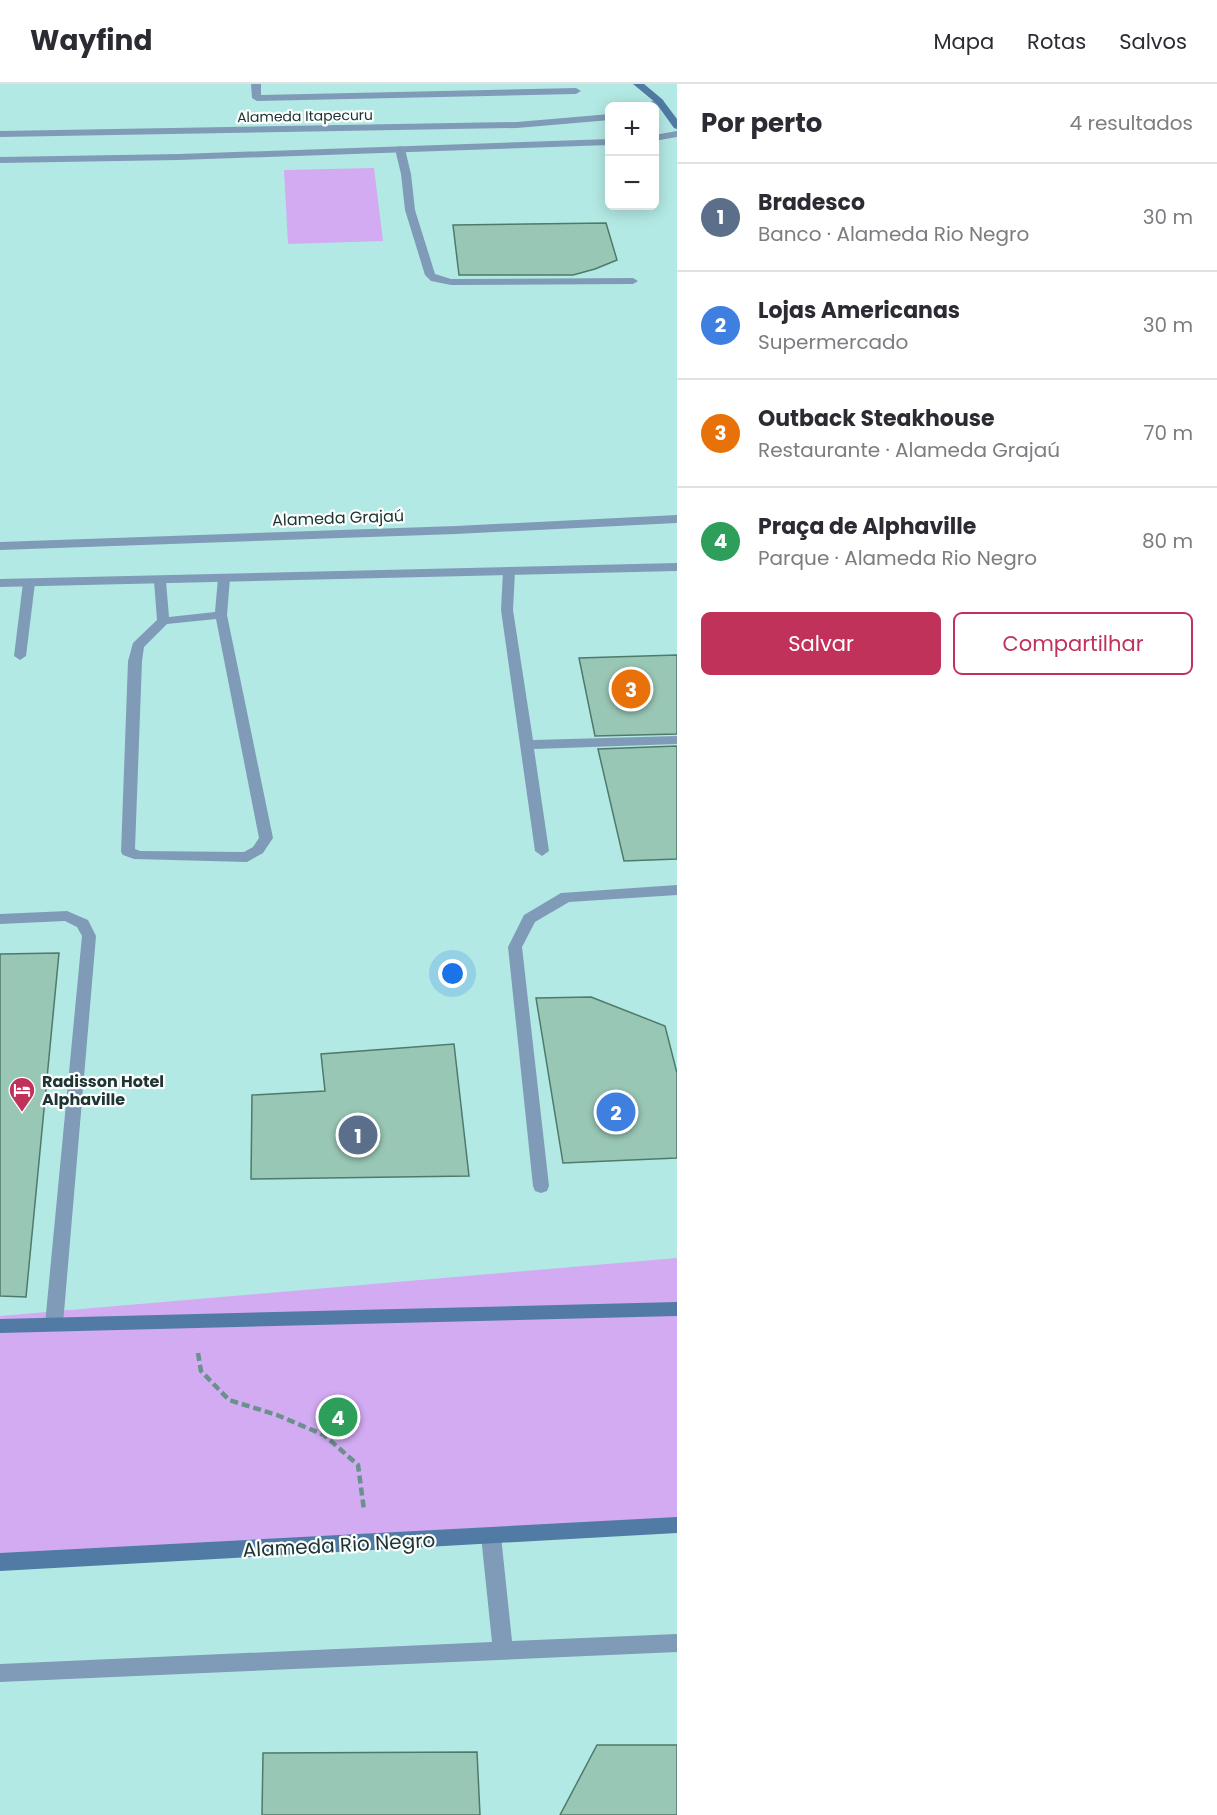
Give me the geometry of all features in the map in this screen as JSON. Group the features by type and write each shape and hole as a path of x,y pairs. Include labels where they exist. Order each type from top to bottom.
{"main road":[{"path":"638,84 659,101 677,126"},
{"path":"0,1326 193,1319 677,1309"},
{"name":"Alameda Rio Negro","path":"0,1562 677,1526"}],"street":[{"path":"256,84 257,98 576,91"},
{"name":"Alameda Itapecuru","path":"0,134 517,125 605,118"},
{"path":"591,120 605,139"},
{"path":"659,137 677,134"},
{"path":"0,160 605,142"},
{"path":"400,149 406,174 410,210 430,275 435,279 451,282 633,281"},
{"name":"Alameda Grajaú","path":"0,546 456,530 677,519"},
{"path":"0,583 160,582 224,578 677,567"},
{"path":"509,571 507,610 542,851"},
{"path":"221,615 164,621 138,646 135,661 128,852 139,856 247,857 258,850 266,838 221,615 224,578"},
{"path":"160,582 164,621"},
{"path":"20,656 29,583"},
{"path":"525,745 677,740"},
{"path":"541,1186 515,947 529,919 566,897 677,890"},
{"path":"0,918 67,916 83,924 89,936 54,1324"},
{"path":"491,1536 503,1650"},
{"path":"0,1673 677,1643"}],"path":[{"path":"193,1319 201,1371 229,1400 277,1415 324,1435 358,1465 369,1543"}],"shaded area":[{"path":"374,168 383,241 288,244 284,170"},
{"path":"677,1258 677,1518 0,1556 0,1316"}],"building":[{"path":"606,223 617,260 595,269 573,275 459,275 453,225"},
{"path":"677,655 677,734 595,736 579,658"},
{"path":"677,746 677,859 624,861 598,749"},
{"name":"Radisson Hotel Alphaville","path":"59,953 26,1297 0,1296 0,954"},
{"path":"591,997 665,1026 677,1073 677,1158 563,1163 536,998"},
{"path":"454,1044 469,1176 251,1179 252,1095 325,1091 321,1054"},
{"path":"597,1745 677,1745 677,1815 560,1815"},
{"path":"477,1752 480,1815 262,1815 263,1753"}],"place":[{"name":"Outback Steakhouse","path":"631,689"},
{"name":"Lojas Americanas","path":"616,1112"},
{"name":"Radisson Hotel Alphaville","path":"22,1113"},
{"name":"Bradesco","path":"358,1135"},
{"name":"Praça de Alphaville","path":"338,1417"}]}
